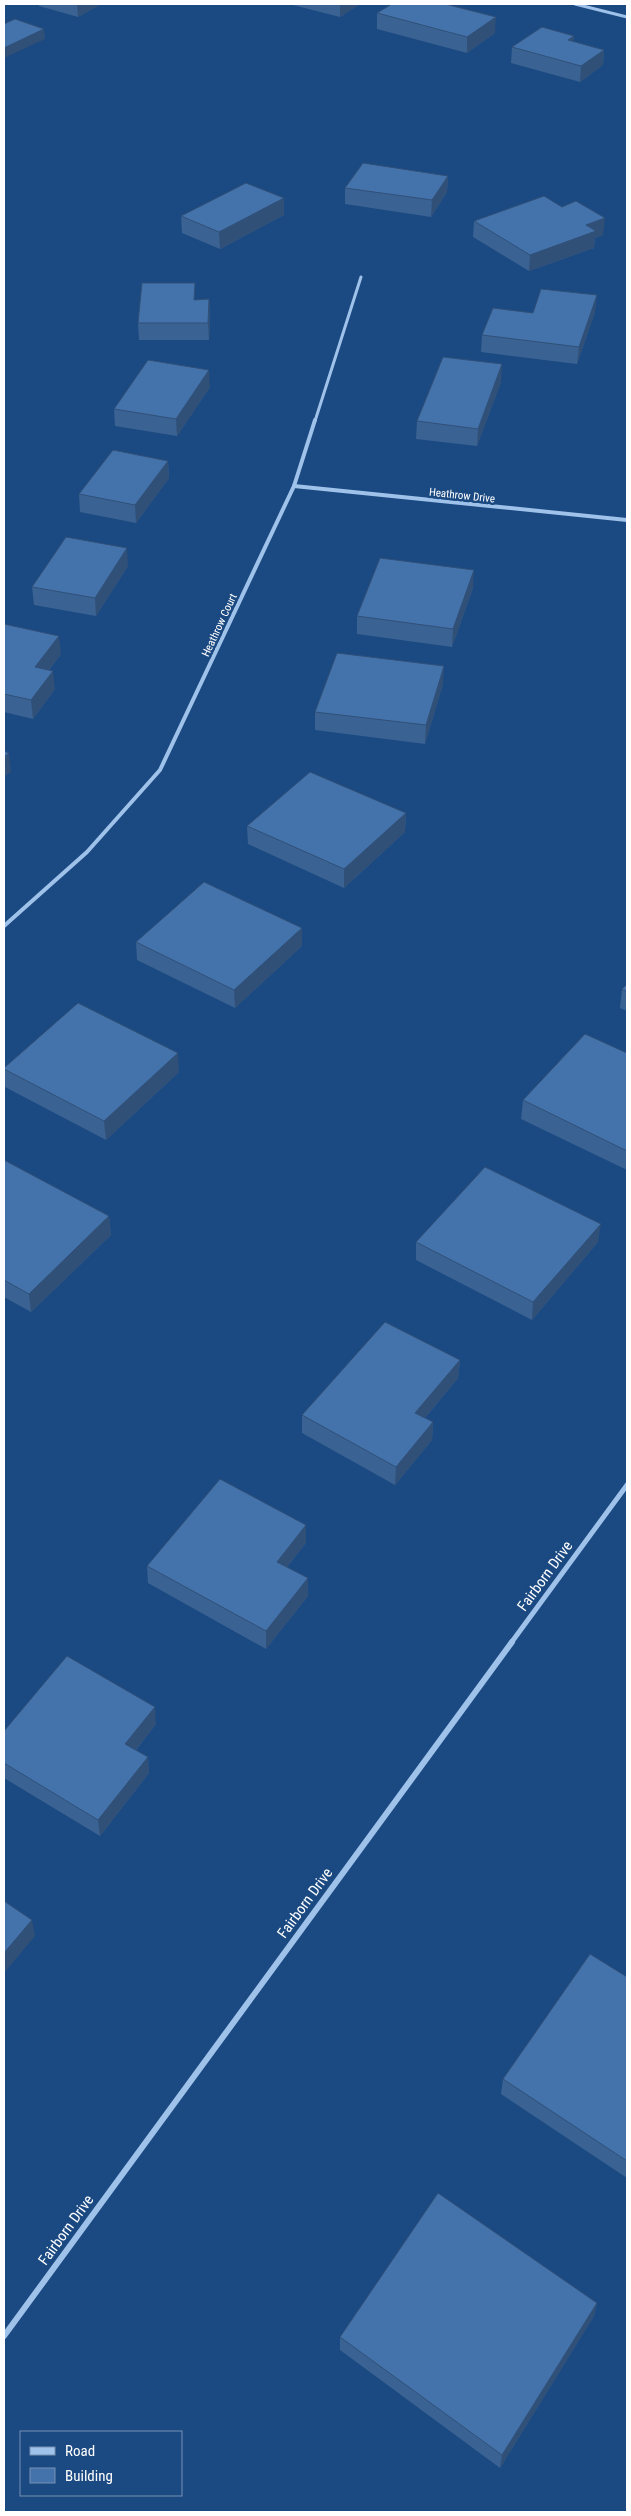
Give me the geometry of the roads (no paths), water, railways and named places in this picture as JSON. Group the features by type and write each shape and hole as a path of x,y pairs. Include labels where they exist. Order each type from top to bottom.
{"street":[{"path":"575,4 627,17"},
{"name":"Heathrow Court","path":"4,926 87,852 160,770 294,486 361,278"},
{"name":"Heathrow Drive","path":"294,486 627,520"},
{"name":"Fairborn Drive","path":"4,2336 627,1485"}]}
